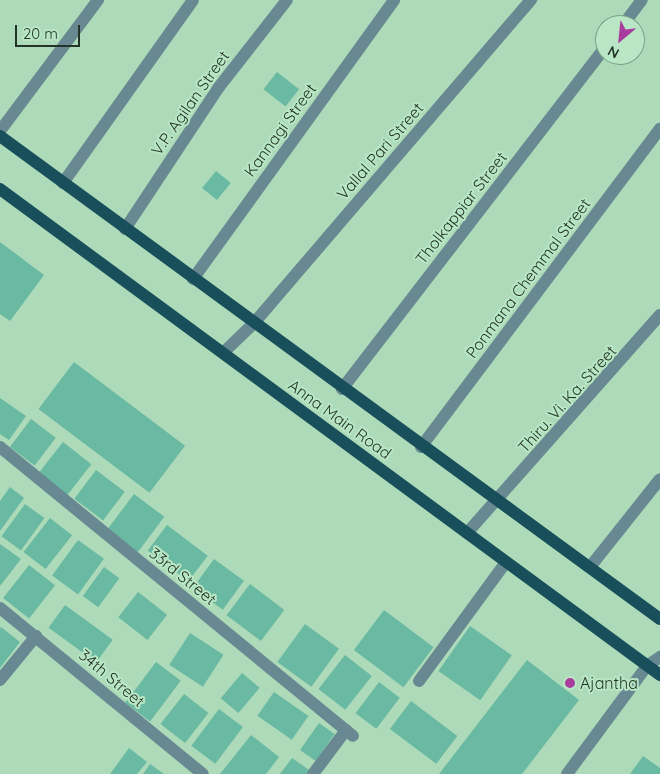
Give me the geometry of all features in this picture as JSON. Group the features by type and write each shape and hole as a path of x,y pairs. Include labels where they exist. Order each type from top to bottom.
{"main road":[{"name":"Anna Main Road","path":"0,136 494,502 590,567 660,619"},
{"name":"Anna Main Road","path":"0,189 660,675"}],"street":[{"path":"0,131 98,0"},
{"path":"63,183 193,0"},
{"name":"V.P. Agilan Street","path":"125,228 218,87 287,0"},
{"name":"Kannagi Street","path":"193,278 394,0"},
{"name":"Vallal Pari Street","path":"223,353 254,323 531,0"},
{"path":"630,15 642,0"},
{"name":"Tholkappiar Street","path":"342,388 595,61"},
{"name":"Ponmana Chemmal Street","path":"422,447 660,129"},
{"name":"Thiru. Vi. Ka. Street","path":"467,533 660,315"},
{"name":"33rd Street","path":"0,447 350,733 313,774"},
{"path":"590,567 660,479"},
{"path":"419,681 506,562"},
{"name":"34th Street","path":"0,608 203,774"},
{"path":"0,680 36,636"},
{"path":"567,774 647,666 660,657"}],"building":[{"path":"277,72 299,89 286,107 263,89"},
{"path":"216,171 231,183 217,200 202,188"},
{"path":"0,242 44,275 10,321 0,314"},
{"path":"74,362 185,446 150,493 38,409"},
{"path":"0,398 26,416 9,440 0,434"},
{"path":"31,419 56,438 35,466 10,447"},
{"path":"63,442 91,464 66,496 38,474"},
{"path":"96,470 125,492 103,520 74,499"},
{"path":"10,487 24,498 0,531 0,501"},
{"path":"134,494 164,517 138,552 108,529"},
{"path":"25,504 44,518 21,550 1,536"},
{"path":"50,518 72,535 46,569 24,552"},
{"path":"167,525 208,556 188,581 148,551"},
{"path":"78,540 104,559 78,594 52,576"},
{"path":"0,544 21,559 0,586"},
{"path":"214,559 244,581 223,610 193,588"},
{"path":"29,565 55,585 29,618 3,598"},
{"path":"104,567 119,578 98,607 83,596"},
{"path":"250,584 284,610 261,641 227,615"},
{"path":"138,592 167,615 147,640 118,617"},
{"path":"65,605 113,640 96,662 49,628"},
{"path":"384,610 434,647 403,687 354,650"},
{"path":"305,624 339,649 311,687 277,662"},
{"path":"470,626 512,655 480,700 438,671"},
{"path":"0,628 20,642 0,668"},
{"path":"190,633 224,655 203,687 169,665"},
{"path":"345,655 372,676 345,710 319,689"},
{"path":"527,660 579,700 522,774 439,774"},
{"path":"156,662 181,681 150,721 125,703"},
{"path":"242,673 260,688 238,713 221,698"},
{"path":"379,682 400,698 376,729 356,713"},
{"path":"274,692 308,716 292,740 257,716"},
{"path":"184,694 208,713 185,743 161,724"},
{"path":"411,701 457,736 436,764 390,729"},
{"path":"219,709 243,727 215,764 191,746"},
{"path":"319,723 335,734 316,761 300,750"},
{"path":"251,735 279,757 266,774 220,774"},
{"path":"129,748 147,762 137,774 110,774"},
{"path":"643,756 660,768 660,774 630,774"},
{"path":"292,758 312,772 310,774 280,774"},
{"path":"150,764 164,774 143,774"}],"place":[{"name":"Ajantha","path":"570,683"}]}
